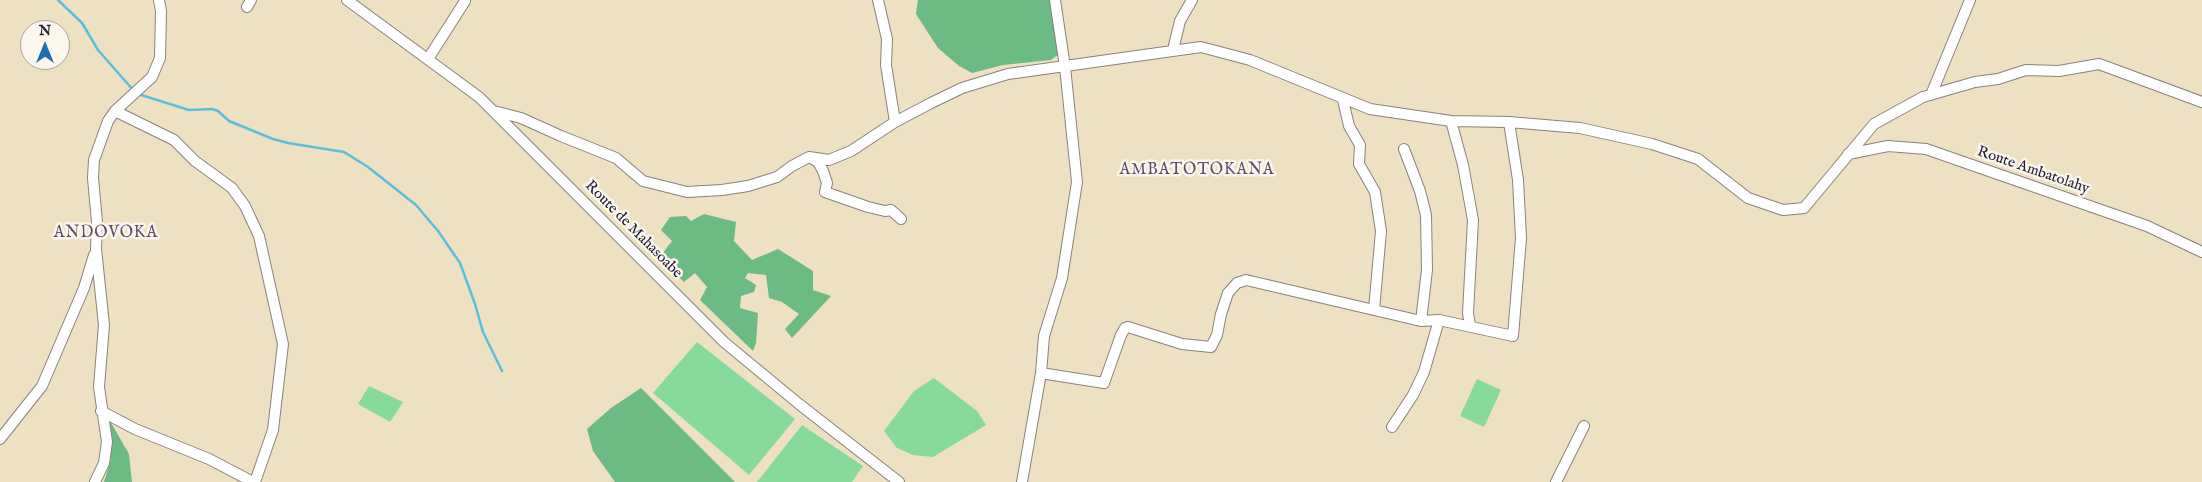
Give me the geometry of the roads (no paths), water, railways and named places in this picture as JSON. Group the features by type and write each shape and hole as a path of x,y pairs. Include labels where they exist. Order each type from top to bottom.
{"street":[{"path":"95,482 104,463 107,442 98,387 104,325 96,250 97,222 92,178 94,160 108,121 115,111 152,77 160,58 161,11 159,0"},
{"name":"Route de Mahasoabe","path":"346,0 479,97 724,342 792,399 899,482"},
{"path":"878,0 887,39 886,65 895,122"},
{"path":"1022,482 1041,373 1044,336 1062,278 1077,182 1066,67 1055,0"},
{"path":"1173,50 1180,21 1192,0"},
{"path":"1932,95 1970,0"},
{"path":"428,59 465,1"},
{"path":"494,111 521,118 616,158 643,181 687,192 748,186 777,177 809,157 828,160 851,151 895,122 962,88 1008,74 1148,56 1173,50 1201,47 1231,53 1343,100 1370,109 1451,121 1510,122 1580,128 1652,144 1698,159 1748,198 1783,210 1804,208 1874,124 1923,97 1975,82 1998,79 2026,70 2059,71 2099,64 2202,102"},
{"path":"1343,100 1349,126 1360,145 1359,164 1375,192 1381,231 1376,265 1374,310"},
{"path":"101,411 135,429 209,459 254,482 273,430 283,344 259,236 245,206 232,188 196,161 174,140 115,111"},
{"path":"1451,121 1463,164 1473,220 1468,313 1470,325"},
{"path":"1041,373 1104,382 1121,335 1128,326 1182,344 1211,347 1218,335 1220,314 1228,293 1237,283 1246,280 1421,321 1439,320 1470,325 1513,336 1521,238 1518,180 1510,122"},
{"name":"Route Ambatolahy","path":"1848,154 1888,146 1926,150 2147,226 2202,252"},
{"path":"1404,149 1420,191 1426,215 1428,270 1421,321"},
{"path":"809,157 818,162 823,171 827,183 826,192 868,207 885,211 891,210 900,219"},
{"path":"0,439 42,386 84,288 96,250"},
{"path":"1392,427 1413,394 1424,372 1439,320"},
{"path":"1556,482 1584,426"}],"waterway":[{"path":"58,0 82,23 98,50 134,91"},
{"path":"138,94 189,110 212,109 218,111 229,121 273,139 344,152 368,167 416,205 438,231 460,263 483,332 502,371"}],"district":[{"name":"AMBATOTOKANA","path":"1197,171"},
{"name":"ANDOVOKA","path":"106,234"}]}
